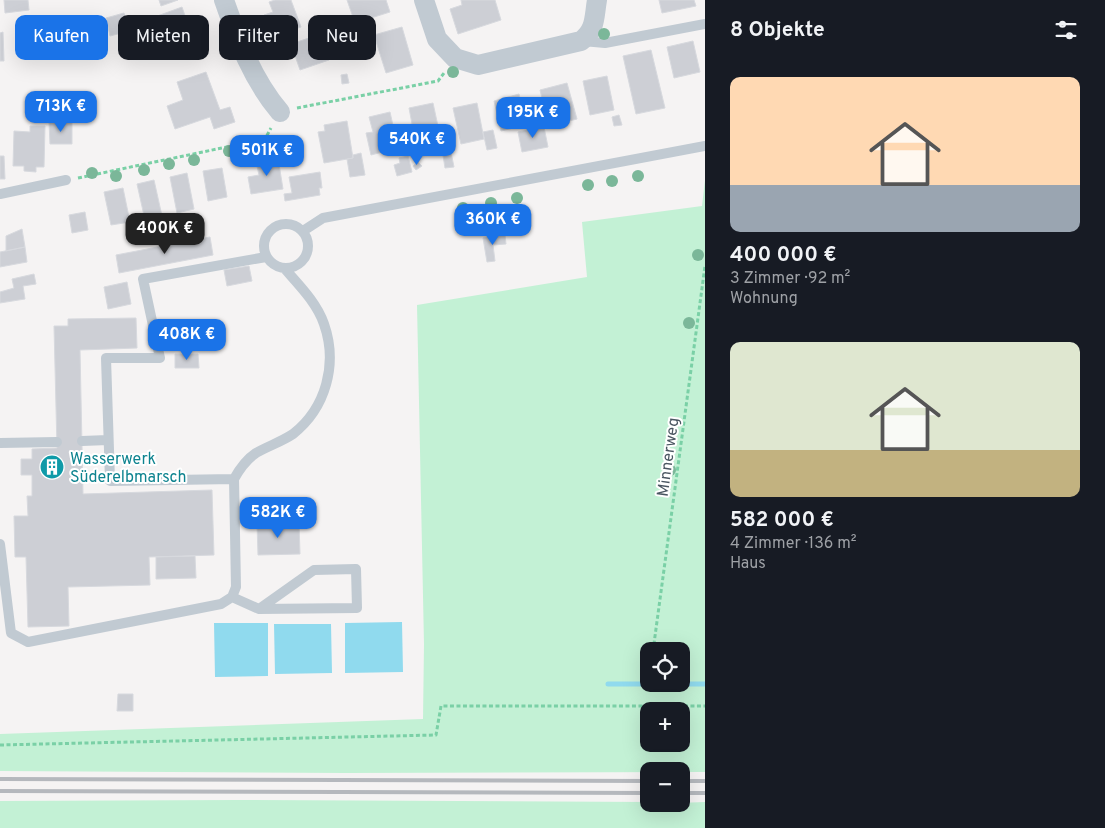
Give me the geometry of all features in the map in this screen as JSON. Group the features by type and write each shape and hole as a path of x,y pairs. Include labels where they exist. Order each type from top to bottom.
{"street":[{"path":"224,0 246,59 267,97 280,112"},
{"path":"424,0 437,39 455,58 478,65 581,40 589,34 593,26 597,0"}],"lane":[{"path":"581,40 605,43 705,24"},
{"path":"302,231 323,218 705,146"},
{"path":"0,194 66,180"},
{"path":"287,224 296,226 302,231 307,239 308,247 306,256 301,263 285,268 276,266 266,257 263,245 271,229 278,225 287,224"},
{"path":"234,479 110,481 106,358 160,358 143,279 266,257"},
{"path":"0,544 11,633 28,642 221,604 232,597 236,587 234,479 240,469 256,453 292,434 307,421 320,402 330,375 330,348 324,323 312,302 285,268"},
{"path":"82,441 108,440"},
{"path":"0,443 57,442"},
{"path":"232,597 259,609 357,608 356,569 314,570 259,609"}],"path":[{"path":"66,180 265,139 280,112 438,81 455,58"},
{"name":"Minnerweg","path":"654,642 705,266"},
{"path":"0,745 436,735 441,706 705,706"}],"green space":[{"path":"705,180 705,772 690,772 690,762 640,762 640,772 0,771 0,734 423,719 424,644 417,305 587,277 582,222 702,206"},
{"path":"0,801 640,802 640,812 690,812 690,803 705,802 705,828 0,828"}],"water":[{"path":"402,622 403,672 345,673 345,623"},
{"path":"214,623 268,623 268,676 215,677"},
{"path":"274,624 331,624 332,673 275,674"}],"building":[{"path":"4,0 28,0 29,10 5,13"},
{"path":"159,0 178,0 161,6"},
{"path":"291,0 297,15 264,15 273,12 269,2"},
{"path":"347,0 386,0 390,12 376,16 352,15"},
{"path":"461,0 495,0 501,20 458,34 450,9 462,5"},
{"path":"659,0 694,0 696,6 662,13"},
{"path":"182,7 185,15 160,15"},
{"path":"124,13 125,15 118,15 118,34 110,36 108,17"},
{"path":"402,27 413,65 386,73 376,41 376,34"},
{"path":"3,32 4,61 0,61 0,33"},
{"path":"308,38 308,60 329,60 300,70 297,60 298,42"},
{"path":"693,41 700,72 674,78 667,47"},
{"path":"651,50 665,108 636,114 623,56"},
{"path":"206,72 220,110 230,107 235,122 214,129 210,117 175,129 167,106 183,100 177,82"},
{"path":"347,74 349,83 342,84 341,75"},
{"path":"607,76 614,110 590,115 583,81"},
{"path":"567,83 577,119 549,126 540,90"},
{"path":"519,94 526,125 501,131 494,101"},
{"path":"433,103 441,140 412,146 407,125 412,124 409,108"},
{"path":"477,103 484,139 461,144 453,108"},
{"path":"390,112 398,148 371,155 366,133 373,132 369,117"},
{"path":"619,115 622,125 614,126 612,117"},
{"path":"72,121 72,144 50,144 49,122"},
{"path":"347,121 353,158 324,163 318,132 325,131 324,125"},
{"path":"30,126 45,126 44,167 36,167 36,172 24,171 24,166 13,166 14,131 30,132"},
{"path":"544,127 548,147 522,152 518,132"},
{"path":"493,130 497,148 487,150 483,132"},
{"path":"449,142 454,167 445,168 441,143"},
{"path":"361,153 365,175 350,177 347,159"},
{"path":"0,156 4,156 5,179 0,179"},
{"path":"408,156 412,172 397,176 394,165 400,163 399,158"},
{"path":"278,158 283,189 251,194 248,177 259,175 256,162"},
{"path":"418,162 422,166 416,170 413,166"},
{"path":"222,168 227,197 208,201 203,171"},
{"path":"320,172 322,188 319,188 320,195 285,201 284,194 292,193 289,177"},
{"path":"187,173 194,209 177,213 170,177"},
{"path":"154,180 162,216 145,220 137,184"},
{"path":"123,188 130,222 111,225 104,192"},
{"path":"85,212 88,230 72,233 69,215"},
{"path":"22,229 25,247 6,251 6,236"},
{"path":"505,235 506,244 493,245 495,261 487,262 483,238"},
{"path":"210,237 213,255 119,273 116,255"},
{"path":"25,247 27,262 0,267 0,252"},
{"path":"249,266 252,281 227,286 224,270"},
{"path":"34,274 36,284 23,286 25,299 0,303 0,292 14,288 12,279"},
{"path":"127,282 131,304 108,309 104,287"},
{"name":"Wasserwerk Süderelbmarsch","path":"136,318 137,348 80,350 83,494 212,490 214,555 149,557 150,585 68,587 69,626 28,627 26,557 15,557 14,516 28,516 27,496 32,496 32,475 21,475 21,459 32,459 32,449 57,448 54,326 68,326 68,319"},
{"path":"175,354 198,354 199,368 175,368"},
{"path":"299,523 300,554 258,555 257,524"},
{"path":"195,556 196,578 156,579 156,557"},
{"path":"118,694 133,694 133,711 117,711"}],"waterway":[{"path":"608,684 640,684"},
{"path":"690,684 705,684"}],"railway":[{"path":"0,779 640,781"},
{"path":"690,781 705,781"},
{"path":"0,791 640,793"},
{"path":"690,793 705,793"}],"place":[{"name":"Wasserwerk Süderelbmarsch","path":"52,467"}]}
